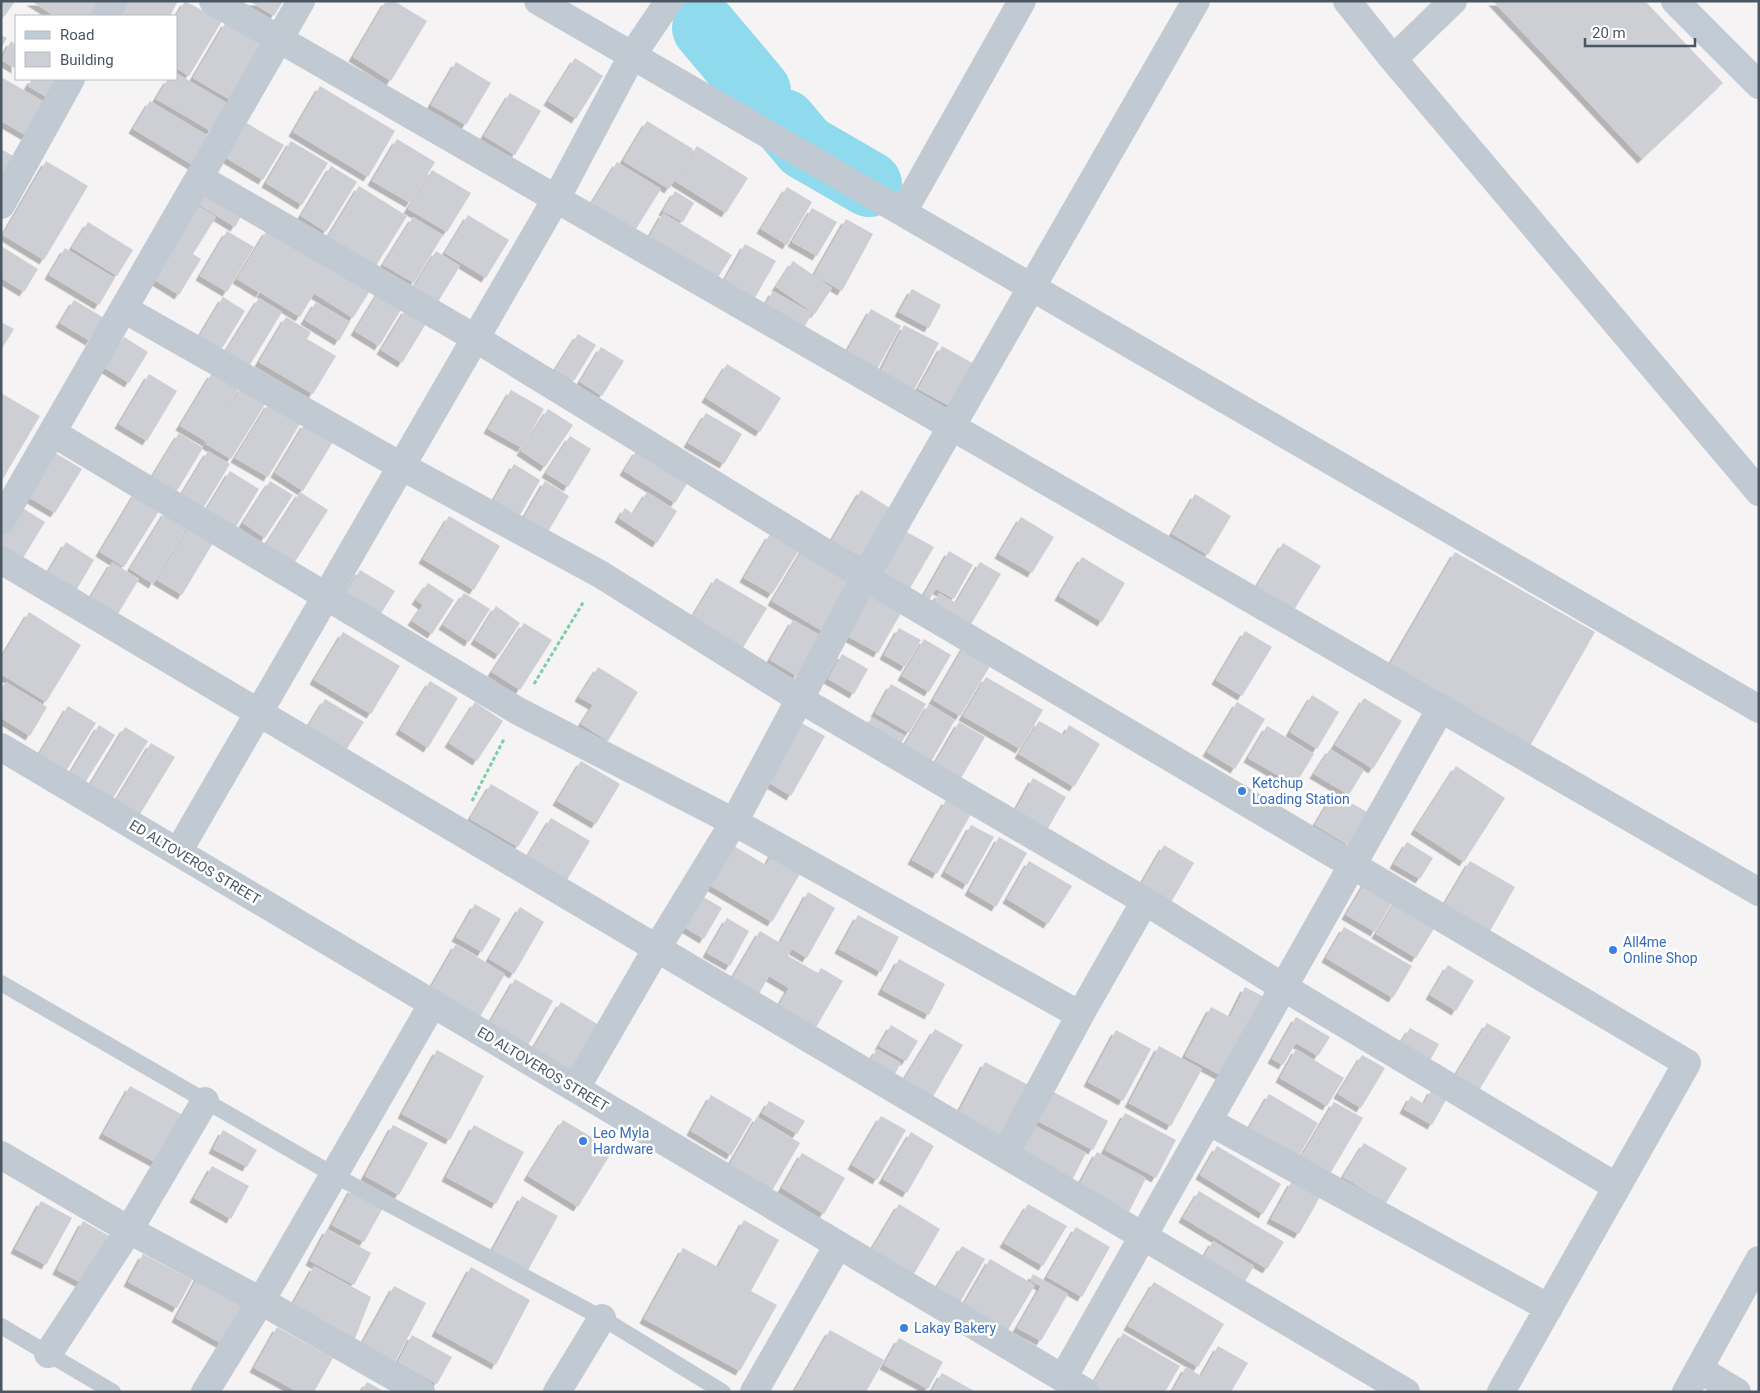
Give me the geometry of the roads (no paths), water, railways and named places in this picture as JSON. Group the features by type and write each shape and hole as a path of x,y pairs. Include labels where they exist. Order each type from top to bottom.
{"main road":[{"path":"1674,1 1759,85"}],"street":[{"path":"106,15 114,1"},
{"path":"213,1 1759,892"},
{"path":"1,521 301,1"},
{"path":"538,1 633,54 1032,289 1759,709"},
{"path":"178,852 556,198 633,54 669,1"},
{"path":"911,198 1022,1"},
{"path":"576,1088 656,948 734,822 798,698 865,577 950,426 1032,289 1196,1"},
{"path":"1347,1 1393,59 1759,492"},
{"path":"1393,59 1453,1"},
{"path":"1,205 70,80"},
{"path":"200,178 476,338 865,577 1687,1062 1501,1392"},
{"path":"124,309 401,466 600,574 798,698 1145,901 1283,987 1617,1187"},
{"path":"53,433 325,597 518,710 734,822 1080,1015"},
{"path":"1,560 1406,1392"},
{"path":"1074,1385 1143,1236 1440,708"},
{"name":"ED ALTOVEROS STREET","path":"1,747 1074,1385"},
{"path":"1005,1154 1080,1015 1145,901"},
{"path":"204,1392 261,1301 433,1003"},
{"path":"48,1354 129,1230 205,1101"},
{"path":"1208,1121 1549,1308"},
{"path":"1,1155 129,1230 261,1301 421,1392"},
{"path":"754,1392 838,1245"},
{"path":"1686,1392 1759,1260"},
{"path":"556,1392 602,1318"},
{"path":"1700,1369 1738,1392"}],"lane":[{"path":"1,983 334,1175 602,1318 724,1392"},
{"path":"1,1326 113,1392"}],"waterway":[{"path":"705,28 758,91"},
{"path":"784,122 805,147 869,184"}],"place":[{"name":"Ketchup Loading Station","path":"1242,791"},
{"name":"All4me Online Shop","path":"1613,950"},
{"name":"Leo Myla Hardware","path":"583,1141"},
{"name":"Lakay Bakery","path":"904,1328"}]}
